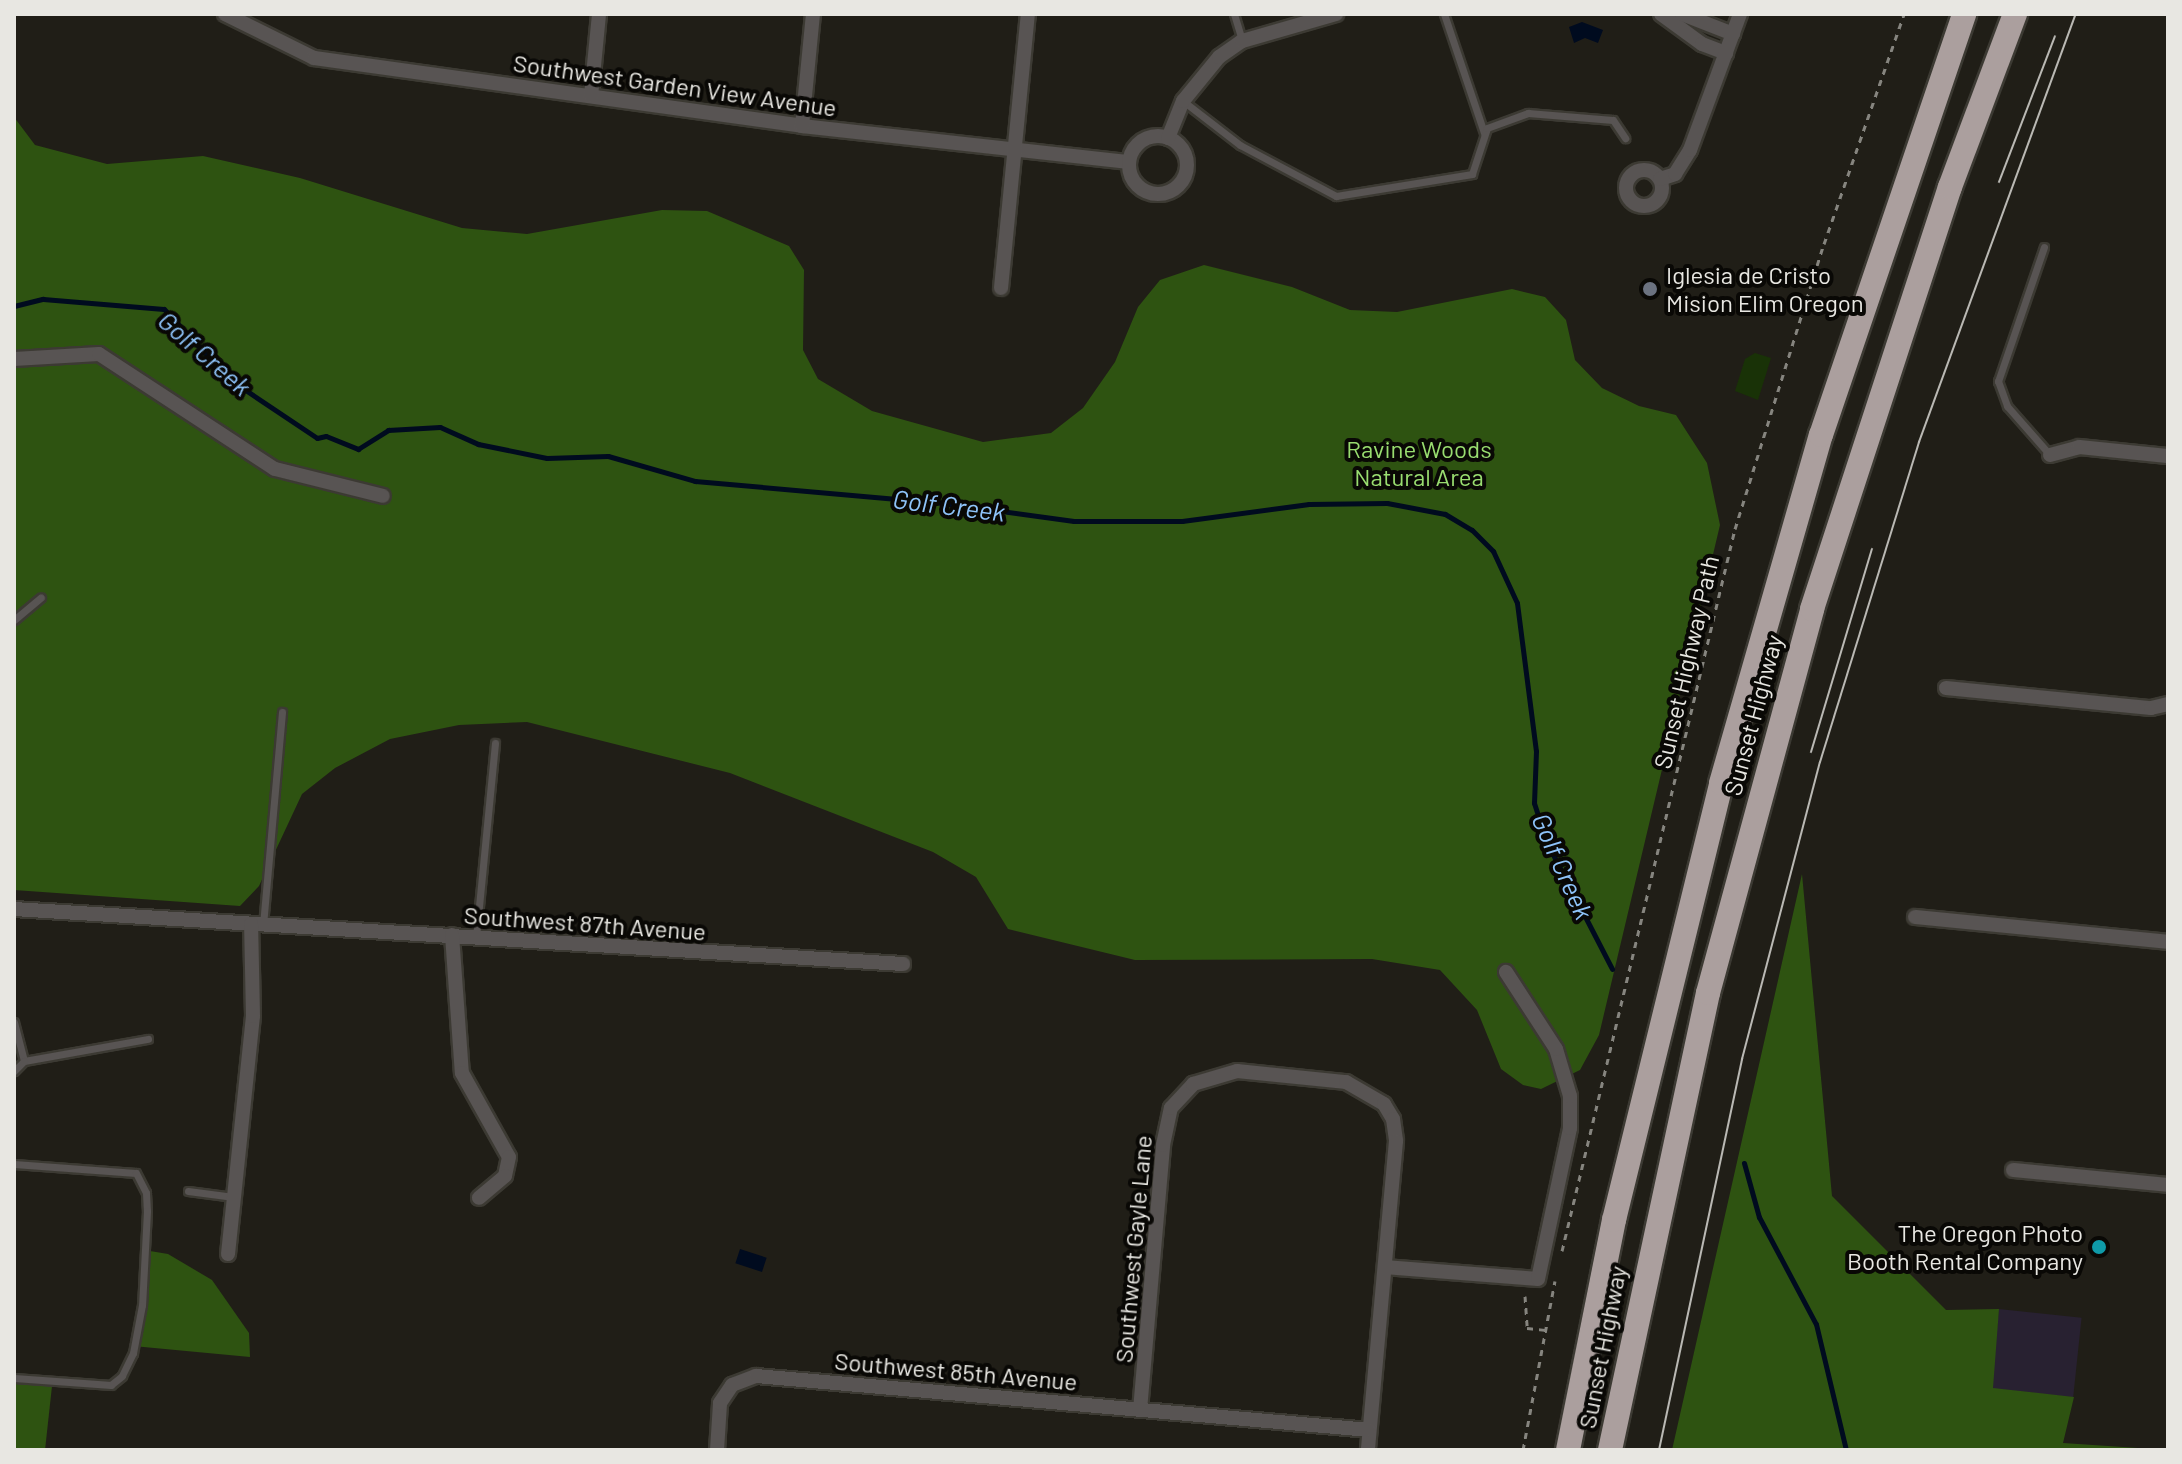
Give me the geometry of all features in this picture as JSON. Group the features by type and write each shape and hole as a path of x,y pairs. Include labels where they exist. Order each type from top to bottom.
{"highway":[{"name":"Sunset Highway","path":"1568,1450 1614,1220 1729,754 1825,420 1964,14"},
{"name":"Sunset Highway","path":"1610,1450 1708,993 1812,609 1950,187 2015,14"}],"street":[{"name":"Southwest Garden View Avenue","path":"225,14 314,58 802,126 1014,152 1129,162"},
{"path":"591,96 599,14"},
{"path":"802,126 813,14"},
{"path":"1001,288 1028,14"},
{"path":"1168,138 1183,101 1219,57 1242,41 1336,14"},
{"path":"1661,14 1702,44 1726,53"},
{"path":"1682,14 1733,34"},
{"path":"1660,179 1684,164 1740,14"},
{"path":"1168,138 1186,160 1184,178 1170,192 1143,190 1131,176 1129,162 1141,142 1168,138"},
{"path":"14,359 99,354 275,469 383,496"},
{"path":"2050,455 2079,447 2168,456"},
{"path":"1946,688 2151,708 2168,704"},
{"name":"Southwest 87th Avenue","path":"14,909 903,964"},
{"path":"1915,917 2168,942"},
{"path":"228,1254 253,1016 257,924"},
{"path":"452,935 462,1073 509,1157 505,1176 479,1198"},
{"path":"1385,1267 1520,1280 1538,1279 1571,1112 1566,1074 1556,1049 1506,972"},
{"name":"Southwest Gayle Lane","path":"1140,1410 1163,1145 1171,1108 1193,1084 1237,1071 1346,1082 1384,1104 1393,1119 1396,1141 1368,1450"},
{"path":"2013,1170 2168,1185"},
{"name":"Southwest 85th Avenue","path":"717,1450 720,1403 732,1385 756,1376 1369,1430"}],"lane":[{"path":"1234,14 1242,41"},
{"path":"1183,101 1240,145 1336,196 1472,174 1484,133 1444,14"},
{"path":"1484,133 1546,111 1613,120 1625,138"},
{"path":"2044,247 1998,381 2007,406 2050,455"},
{"path":"14,620 41,597"},
{"path":"257,924 282,712"},
{"path":"476,937 495,743"},
{"path":"14,1022 24,1061"},
{"path":"14,1071 24,1061 148,1039"},
{"path":"14,1164 136,1173 146,1193 147,1223 142,1305 133,1353 122,1376 111,1385 14,1378"},
{"path":"188,1191 234,1197"}],"path":[{"name":"Sunset Highway Path","path":"1560,1258 1739,517 1829,230 1904,14"},
{"path":"1523,1450 1557,1274"},
{"path":"1520,1280 1530,1310 1527,1328 1545,1330"}],"shaded area":[{"path":"1999,1309 2082,1318 2073,1397 1991,1389"}],"green space":[{"name":"Ravine Woods Natural Area","path":"14,117 35,145 107,164 203,156 300,178 462,228 527,234 662,210 707,211 789,246 804,270 803,350 818,379 872,411 983,442 1051,433 1083,408 1115,362 1138,307 1160,280 1204,265 1292,287 1350,310 1397,312 1512,289 1545,297 1566,320 1575,360 1602,388 1639,406 1676,415 1707,463 1720,525 1599,1035 1580,1070 1541,1089 1523,1085 1501,1069 1477,1010 1440,970 1372,959 1135,960 1008,929 976,877 933,852 730,773 527,722 459,725 390,739 335,768 302,794 259,886 240,906 14,890"},
{"path":"1755,353 1771,358 1758,400 1735,391 1745,359"},
{"path":"1802,874 1832,1196 1946,1310 1999,1309 1993,1388 2074,1397 2063,1443 2168,1450 1672,1450"},
{"path":"144,1250 168,1254 212,1280 249,1333 250,1357 133,1346"},
{"path":"14,1383 52,1386 45,1450 14,1450"}],"water":[{"path":"1582,22 1603,30 1598,43 1585,38 1574,43 1569,27"},
{"path":"740,1249 767,1258 762,1272 735,1263"}],"waterway":[{"name":"Golf Creek","path":"14,306 43,299 164,309 229,379 317,438 326,436 358,449 388,430 440,427 478,444 547,458 608,456 695,481 942,503 1074,521 1182,521 1309,504 1387,503 1445,514 1472,530 1493,551 1517,603 1536,751 1534,803 1546,841 1612,969"},
{"name":"Golf Creek","path":"1744,1163 1759,1217 1816,1324 1846,1450"}],"tram line":[{"path":"1659,1450 1742,1059 1820,762 1919,442 2076,14"},
{"path":"1999,182 2055,36"},
{"path":"1811,752 1872,549"}],"place":[{"name":"Iglesia de Cristo Mision Elim Oregon","path":"1650,289"},
{"name":"The Oregon Photo Booth Rental Company","path":"2099,1247"}]}
